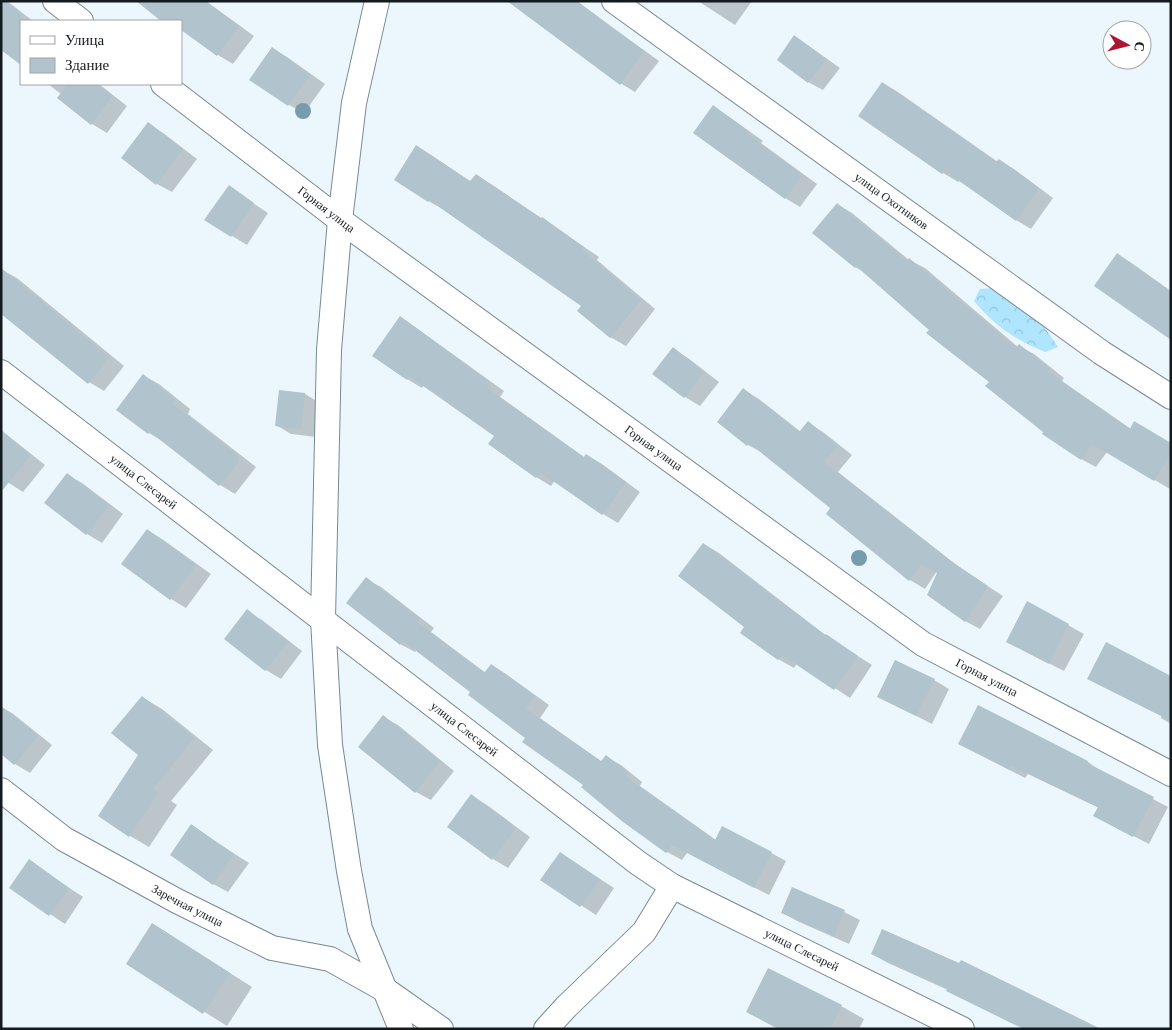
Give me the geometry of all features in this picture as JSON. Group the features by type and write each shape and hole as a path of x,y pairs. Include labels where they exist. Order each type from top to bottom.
{"street":[{"path":"55,1 80,20"},
{"path":"377,1 354,102 340,220 329,350 323,620 330,745 348,870 360,929 401,1029"},
{"name":"улица Охотников","path":"614,1 1102,353 1171,397"},
{"name":"Горная улица","path":"164,85 340,220 923,644 1171,774"},
{"name":"улица Слесарей","path":"1,372 630,857 672,886 962,1029"},
{"name":"Заречная улица","path":"1,790 64,839 177,901 272,948 330,959 387,991 441,1029"},
{"path":"546,1029 566,1007 644,932 672,886"}],"green space":[{"path":"995,288 1042,323 1058,347 1045,352 1015,337 990,318 974,301 980,289"}],"building":[{"path":"1,1 5,1 21,14 20,64 1,50"},
{"path":"136,1 205,1 239,26 217,56 182,31 182,20 160,20"},
{"path":"507,1 577,1 644,51 620,85"},
{"path":"794,35 826,59 808,83 777,60"},
{"path":"272,47 310,75 288,106 249,80"},
{"path":"882,82 996,162 999,159 1039,188 1016,221 945,171 942,174 858,116"},
{"path":"67,85 98,85 112,96 91,125 57,98"},
{"path":"713,105 748,131 747,134 803,175 785,199 693,133"},
{"path":"148,122 183,149 156,185 121,158"},
{"path":"416,145 470,181 476,174 541,219 542,217 584,247 582,250 641,300 610,338 577,311 581,306 429,200 428,202 394,180"},
{"path":"229,185 254,203 231,237 204,220"},
{"path":"837,203 907,261 909,258 1016,348 1019,344 1050,369 1048,372 1130,429 1134,421 1171,443 1171,454 1154,481 1092,444 1081,460 1042,434 1043,432 985,386 989,382 926,333 929,330 856,266 855,268 812,233"},
{"path":"1117,253 1171,292 1171,340 1094,286"},
{"path":"1,268 109,357 88,384 1,314"},
{"path":"400,316 490,382 486,387 584,457 586,454 626,482 602,515 540,472 536,478 488,444 494,436 409,376 407,380 372,356"},
{"path":"673,347 704,372 684,398 652,374"},
{"path":"143,374 175,400 172,404 238,455 238,463 219,486 150,432 148,434 116,410"},
{"path":"743,388 799,432 808,421 838,446 824,462 948,559 988,586 965,622 927,595 937,573 921,564 909,581 826,514 830,508 749,443 747,446 717,422"},
{"path":"279,390 305,393 301,429 275,426"},
{"path":"1,431 31,455 1,492"},
{"path":"67,473 109,505 86,535 44,503"},
{"path":"147,529 196,565 170,600 121,564"},
{"path":"703,543 825,635 858,656 834,690 782,655 778,660 740,633 744,627 678,576"},
{"path":"366,577 420,619 417,622 484,673 491,664 535,696 526,709 601,761 606,755 629,773 626,777 715,840 722,826 772,852 754,888 672,845 666,853 623,822 581,787 583,785 522,742 525,738 468,695 470,692 403,641 400,645 346,603"},
{"path":"1027,601 1069,624 1049,664 1006,642"},
{"path":"247,609 288,642 265,671 224,639"},
{"path":"1106,642 1171,676 1171,721 1087,679"},
{"path":"895,660 935,679 916,716 877,697"},
{"path":"142,696 194,738 153,789 158,793 129,837 98,816 138,755 111,733"},
{"path":"978,705 1154,797 1133,837 1093,816 1098,807 1012,766 1010,770 958,744"},
{"path":"1,706 38,736 14,765 1,754"},
{"path":"383,715 440,761 415,793 358,747"},
{"path":"471,794 516,828 492,860 447,827"},
{"path":"191,824 234,854 213,885 170,855"},
{"path":"560,852 600,879 580,907 540,880"},
{"path":"29,859 69,888 49,916 9,888"},
{"path":"792,887 845,910 834,936 781,913"},
{"path":"152,923 230,973 203,1014 126,964"},
{"path":"882,929 959,963 961,960 1101,1029 1024,1029 946,991 947,989 871,954"},
{"path":"768,968 842,1005 830,1029 779,1029 746,1012"}]}
